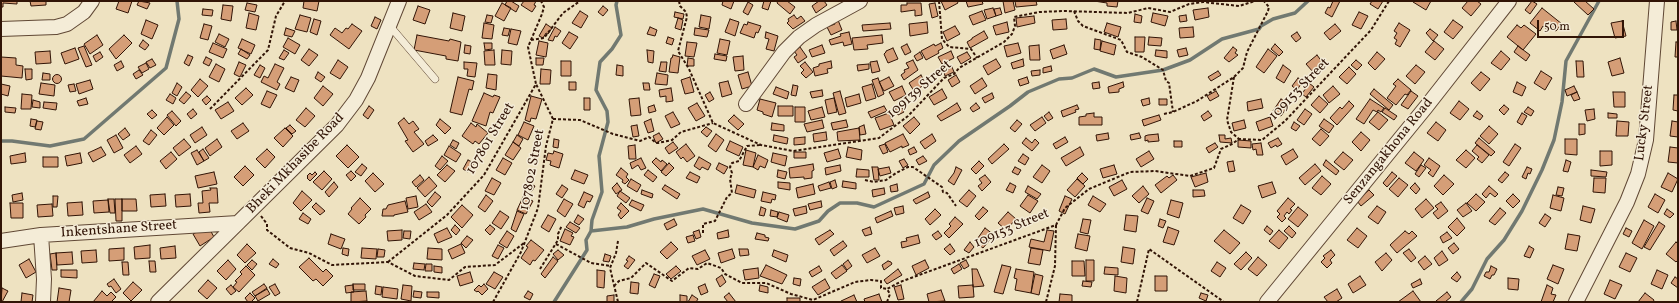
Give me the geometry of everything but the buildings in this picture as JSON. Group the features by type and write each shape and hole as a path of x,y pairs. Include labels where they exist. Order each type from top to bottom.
{"street":[{"path":"1,30 56,27 67,24 84,12 92,1"},
{"name":"Bheki Mkhasibe Road","path":"158,302 337,125 356,100 368,78 399,1"},
{"path":"746,104 784,52 799,37 816,24 860,1"},
{"name":"Senzangakhona Road","path":"1267,302 1426,107 1509,1"},
{"name":"Lucky Street","path":"1576,302 1627,202 1640,167 1646,140 1657,1"},
{"name":"Inkentshane Street","path":"1,241 41,235 238,223"},
{"path":"41,235 44,279 42,302"}],"lane":[{"path":"389,25 435,79"}],"path":[{"path":"210,109 268,50 276,16 285,1"},
{"path":"536,84 528,47 542,14 544,7 542,1"},
{"path":"531,40 544,38 548,35 563,13 580,1"},
{"path":"553,119 580,120 613,134 640,141 649,136 658,144 672,140 681,132 712,123 689,69 678,51 687,17 686,12 680,6 679,1"},
{"path":"938,1 942,39 949,47 972,49 977,58"},
{"name":"109139 Street","path":"712,123 761,145 793,151 879,138 908,116 944,78 954,74 959,68 1004,42 1012,34 1015,26 1014,17 1039,12 1074,11 1128,13 1148,8 1170,12 1189,4 1203,2 1239,6 1255,1"},
{"path":"1164,114 1173,112 1197,101 1234,77 1243,68 1247,52 1269,7 1264,1"},
{"name":"109153 Street","path":"887,289 900,282 1056,225 1065,208 1089,189 1130,172 1155,171 1190,176 1214,168 1221,149 1239,139 1262,140 1285,121 1371,30 1389,1"},
{"path":"1074,11 1078,21 1083,26 1121,40 1127,52 1142,57 1163,70 1166,81 1169,83 1173,112"},
{"path":"1234,77 1227,120 1231,132 1239,139"},
{"name":"107802 Street","path":"493,302 524,244 538,208 546,146 553,119 536,84"},
{"name":"107801 Street","path":"388,262 447,215 484,175 536,84"},
{"path":"703,233 703,224 715,221 727,197 732,194 730,179 732,173 730,166 732,163 739,161 747,146 761,145"},
{"path":"865,180 874,182 886,180 908,167 913,167 942,187 943,192 947,193 956,206"},
{"path":"254,208 268,224 267,230 290,248 309,253 332,265 388,262 415,276 449,280 465,267 495,265 524,244"},
{"path":"540,269 558,240 558,234 562,225"},
{"path":"1046,302 1055,266 1056,225"},
{"path":"618,240 616,253 610,268 618,302"},
{"path":"556,244 591,264 611,266"},
{"path":"1137,302 1148,250 1224,302"},
{"path":"614,286 619,280 630,278 646,263 672,281 689,268 698,269 707,263 721,268 725,274 742,283 766,283 791,294 813,300 855,282 871,280 881,281 881,288 887,289 890,294 888,302"}],"waterway":[{"path":"1,141 50,146 84,139 166,68 179,19 177,1"},
{"path":"554,302 587,250 586,240 591,231 592,220 602,192 599,156 608,122 607,111 596,90 600,62 612,49 621,35 616,5 617,1"},
{"path":"591,231 627,227 654,219 703,209 752,223 795,229 819,221 828,211 840,203 857,203 874,207 924,184 934,165 959,141 1028,92 1059,79 1072,78 1094,69 1116,77 1163,70 1190,60 1222,39 1259,29 1261,26 1273,19 1295,13 1308,1"},
{"path":"1461,302 1472,289 1487,259 1504,240 1522,211 1542,170 1554,140 1562,102 1566,61 1599,1"}]}
